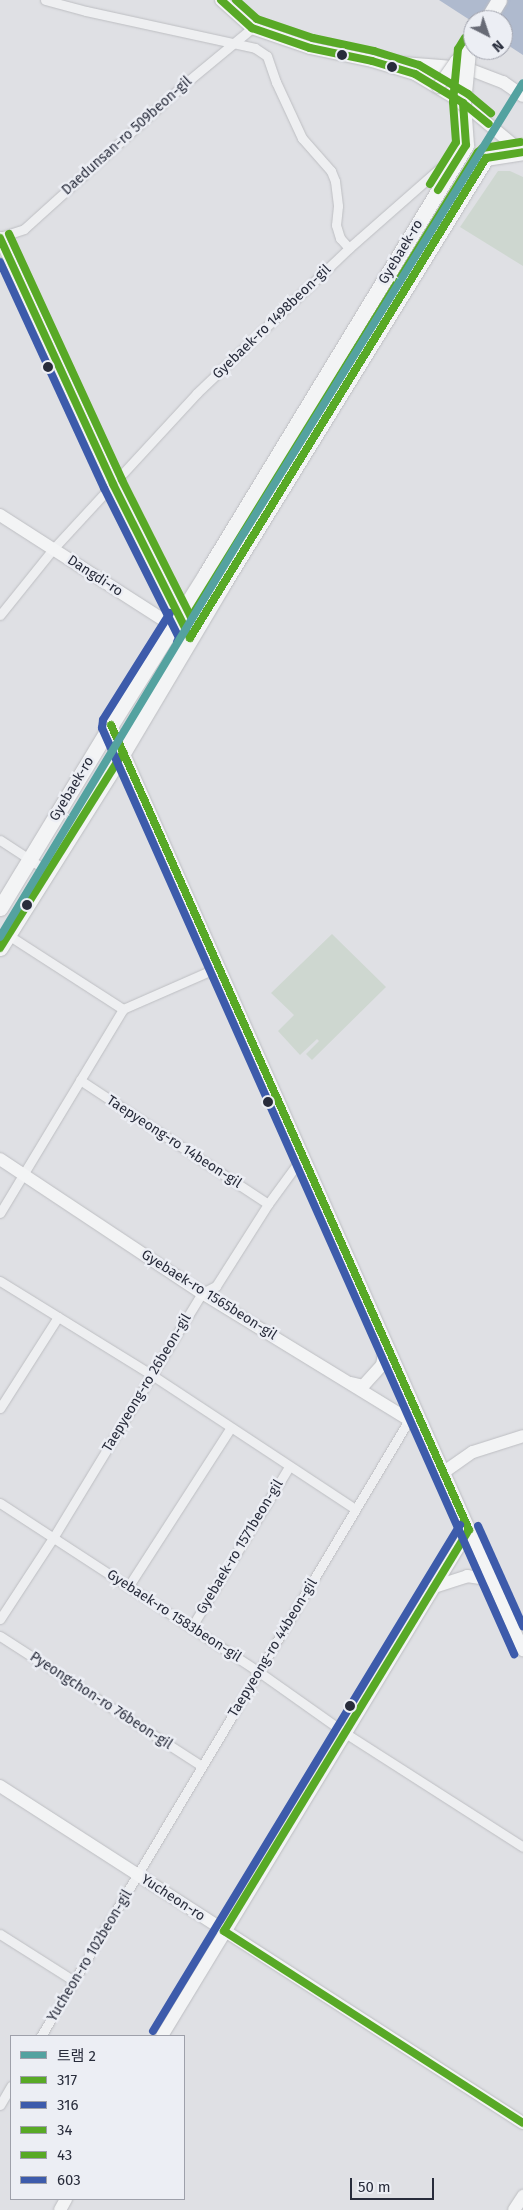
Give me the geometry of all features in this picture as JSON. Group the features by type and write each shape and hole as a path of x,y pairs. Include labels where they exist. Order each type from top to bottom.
{"main road":[{"path":"221,0 252,28 310,48 372,61 415,74 463,103 523,152"},
{"path":"438,87 456,60 463,54"},
{"name":"Gyebaek-ro","path":"0,908 466,145 463,103 469,60"},
{"path":"372,61 438,64 466,68 503,82 523,96"},
{"name":"Gyebaek-ro","path":"0,948 123,752 190,638 486,158 523,152"},
{"path":"1,245 176,622"},
{"name":"Dangdi-ro","path":"0,515 53,549 176,622 190,638"},
{"path":"111,725 523,1650"},
{"name":"Gyebaek-ro 1565beon-gil","path":"0,1159 202,1293 409,1420 422,1424"},
{"path":"349,1383 363,1386 382,1365 386,1344"},
{"path":"444,1472 473,1452 523,1436"},
{"path":"163,2035 469,1530"},
{"path":"434,1587 467,1576 492,1580"},
{"name":"Yucheon-ro","path":"0,1786 523,2123"},
{"path":"514,2210 523,2196"}],"street":[{"path":"45,0 86,11 162,26 255,48 267,56 276,82 302,138 330,171 335,180 338,206 336,225 340,238 349,248"},
{"name":"Daedunsan-ro 509beon-gil","path":"1,245 24,229 182,86 252,28"},
{"name":"Gyebaek-ro 1498beon-gil","path":"0,615 53,549 197,393 349,248 440,168"},
{"path":"0,840 49,872"},
{"path":"8,935 123,1009"},
{"path":"0,1212 123,1009 219,967"},
{"name":"Taepyeong-ro 14beon-gil","path":"80,1080 268,1204"},
{"name":"Taepyeong-ro 26beon-gil","path":"0,1619 53,1538 202,1293 216,1286 268,1204 303,1156"},
{"name":"Gyebaek-ro 1571beon-gil","path":"0,1280 152,1375 230,1429 355,1509"},
{"path":"0,1408 58,1317"},
{"name":"Taepyeong-ro 44beon-gil","path":"138,1875 409,1420"},
{"path":"128,1587 230,1429"},
{"name":"Gyebaek-ro 1571beon-gil","path":"191,1628 289,1467"},
{"name":"Gyebaek-ro 1583beon-gil","path":"0,1503 259,1672 345,1733 523,1847"},
{"name":"Pyeongchon-ro 76beon-gil","path":"0,1636 202,1766"},
{"name":"Yucheon-ro 102beon-gil","path":"42,2035 138,1875"},
{"path":"0,1934 74,1982"},
{"path":"0,2105 10,2088"}],"shaded area":[{"path":"498,171 510,171 523,177 523,266 460,227"},
{"path":"332,934 386,987 312,1060 306,1054 319,1041 317,1039 300,1055 278,1031 294,1015 271,993"}],"water":[{"path":"439,0 523,0 523,55 513,48 513,10 463,10 463,16"}],"tram line":[{"name":"2","path":"0,937 244,533 523,83"}],"transit line":[{"name":"34","path":"221,0 252,28 310,48 372,61 415,74 463,103 489,124"},
{"name":"43","path":"236,0 257,19 313,38 374,51 419,65 468,94 491,113"},
{"name":"43","path":"430,184 456,142 453,102 458,49 463,41"},
{"name":"34","path":"438,190 466,145 463,103"},
{"name":"43","path":"9,234 122,480 191,617 478,152 483,148 521,142"},
{"name":"34","path":"0,238 113,484 190,638 486,158 522,152"},
{"name":"316","path":"0,262 104,488 179,638 177,642"},
{"name":"316","path":"170,613 103,720 102,728 514,1654"},
{"name":"317","path":"111,725 469,1530"},
{"name":"317","path":"0,948 123,753"},
{"name":"603","path":"153,2031 460,1525"},
{"name":"603","path":"478,1526 523,1626"},
{"name":"317","path":"224,1931 469,1530"},
{"name":"317","path":"224,1931 523,2123"}]}
